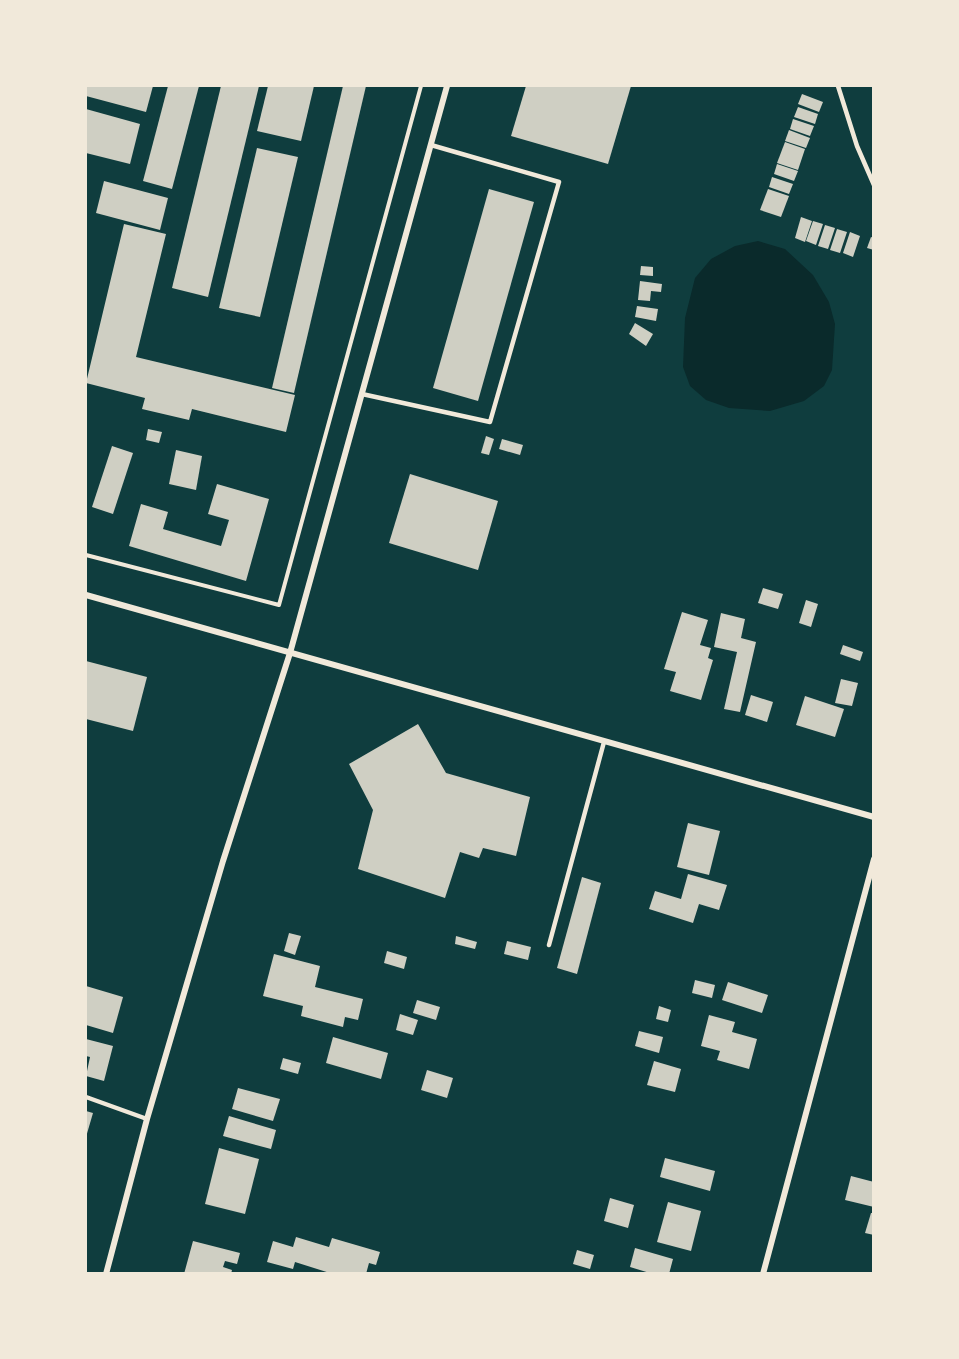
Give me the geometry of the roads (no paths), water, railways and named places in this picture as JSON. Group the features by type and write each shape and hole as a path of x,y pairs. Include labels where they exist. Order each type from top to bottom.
{"street":[{"path":"106,1274 147,1119 223,861 291,653 447,86"},
{"path":"86,595 873,816"},
{"path":"764,1274 873,859"}],"lane":[{"path":"838,86 857,146 873,185"},
{"path":"362,394 490,422 559,182 431,145"},
{"path":"549,945 604,742"},
{"path":"86,1097 147,1119"}],"water":[{"path":"758,241 785,249 813,275 829,302 835,324 832,370 824,386 804,401 770,411 729,408 706,400 690,386 683,367 685,318 695,278 711,259 735,246"}]}
